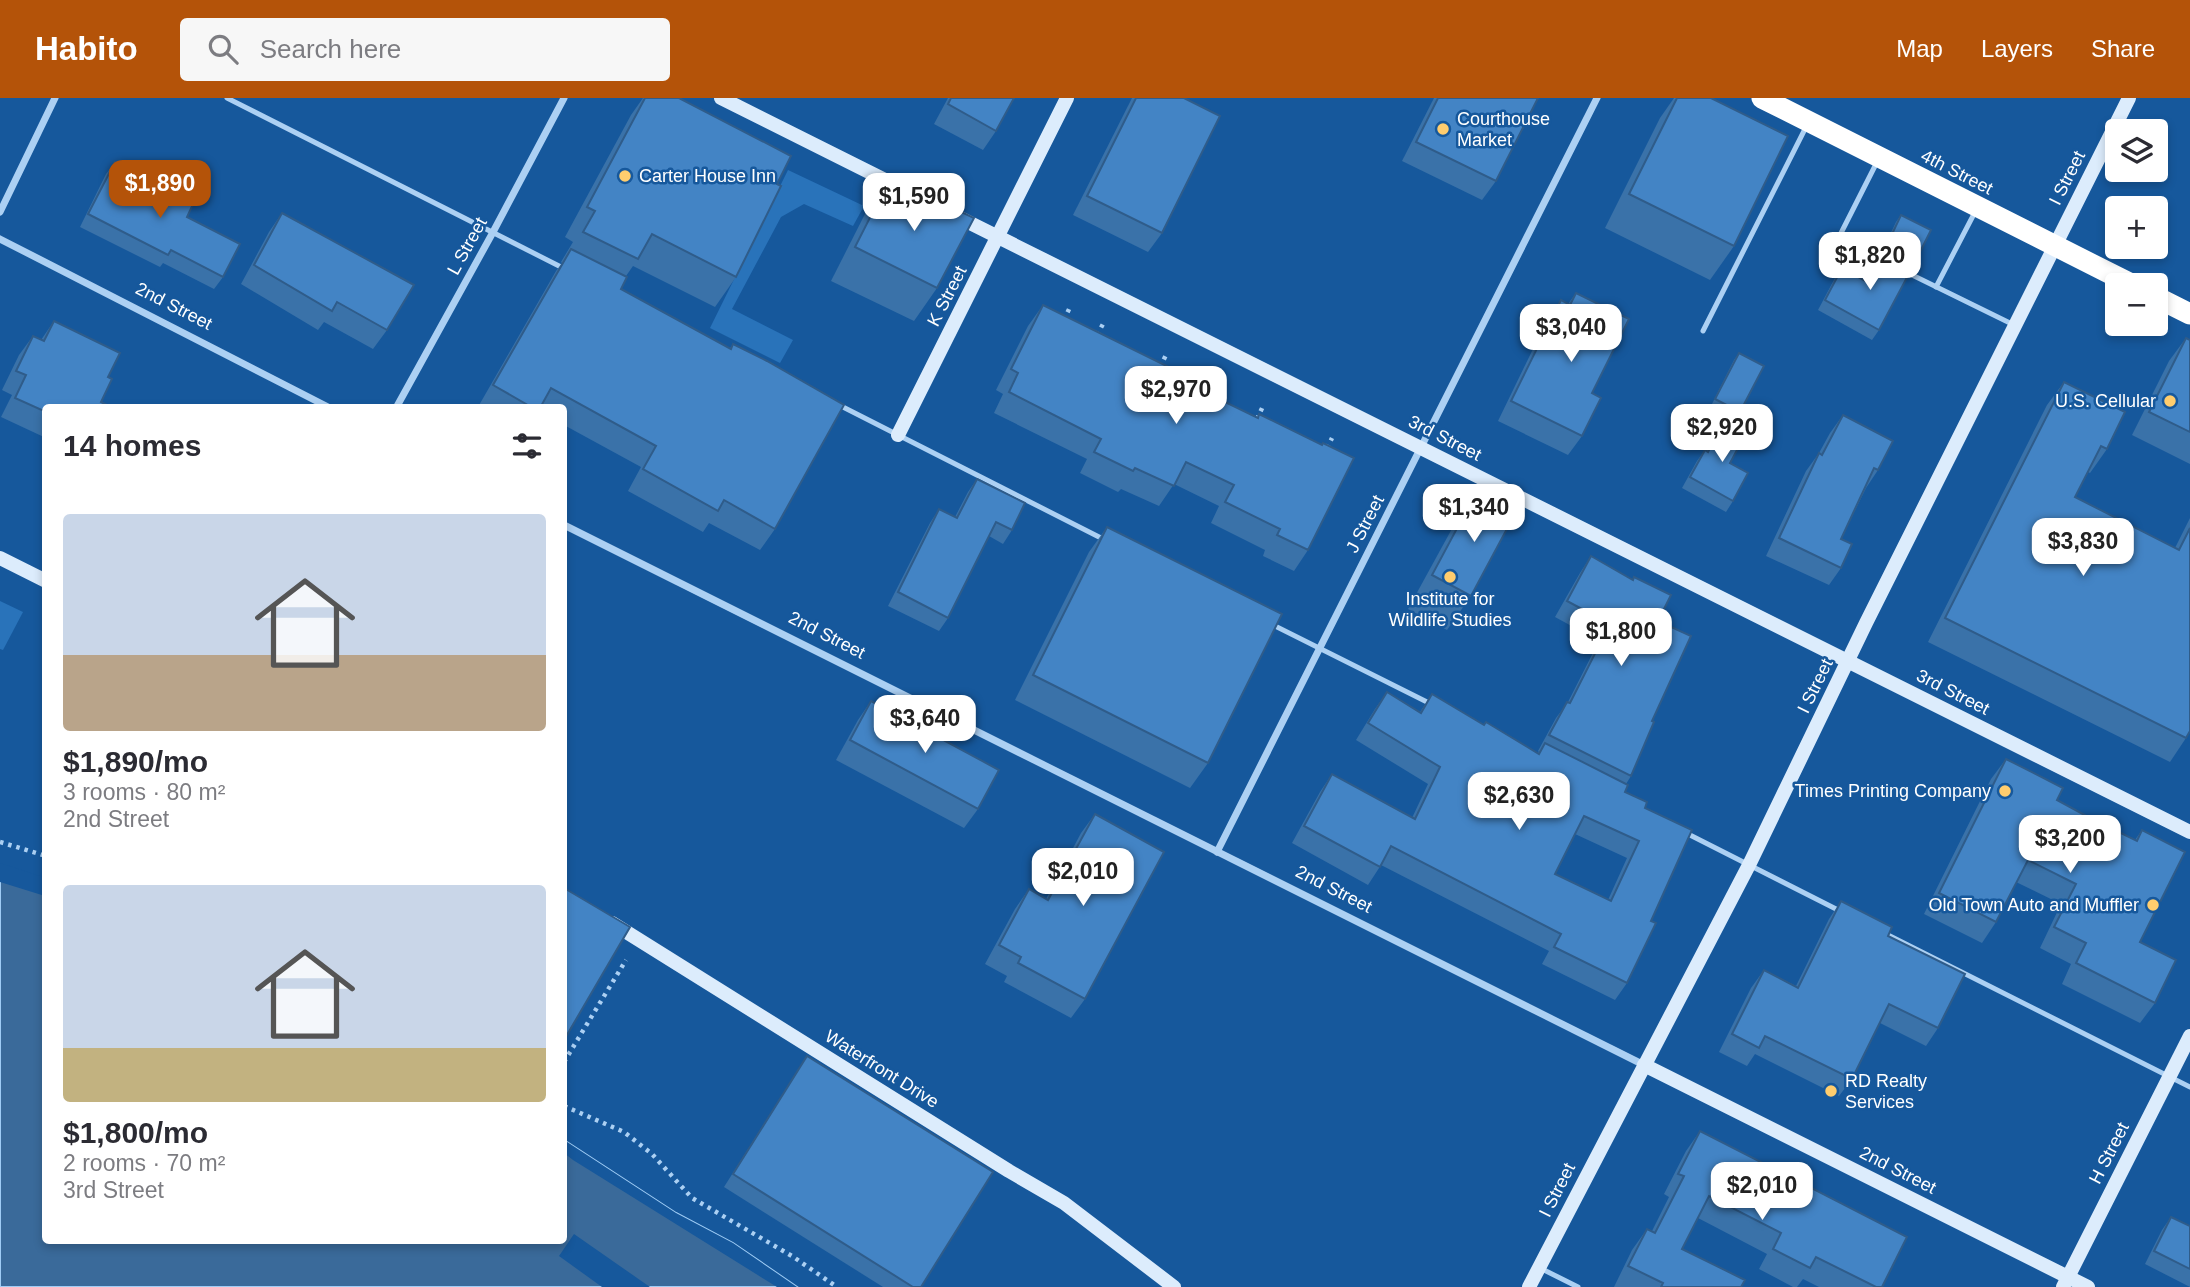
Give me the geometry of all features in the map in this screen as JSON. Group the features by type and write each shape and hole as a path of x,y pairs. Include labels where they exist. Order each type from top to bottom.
{"highway":[{"name":"4th Street","path":"1762,98 2109,273"},
{"path":"2168,303 2190,314"}],"street":[{"path":"0,212 55,98"},
{"name":"L Street","path":"398,404 564,98"},
{"name":"3rd Street","path":"721,98 2190,832"},
{"name":"K Street","path":"898,435 1068,98"},
{"name":"J Street","path":"1217,852 1597,98"},
{"name":"I Street","path":"1528,1287 1749,865 2129,98"},
{"name":"2nd Street","path":"0,239 322,404"},
{"name":"2nd Street","path":"567,527 1644,1065 2065,1282 2088,1287"},
{"path":"0,558 42,579"},
{"name":"Waterfront Drive","path":"599,915 1064,1203 1174,1287"},
{"name":"H Street","path":"2065,1282 2190,1036"}],"lane":[{"path":"227,98 567,270"},
{"path":"1703,331 1808,122"},
{"path":"1879,158 1838,239 1887,263"},
{"path":"1936,287 1978,207"},
{"path":"1899,269 2015,325"},
{"path":"828,399 1109,542"},
{"path":"1270,623 1441,709"},
{"path":"1681,830 1848,915"},
{"path":"1873,927 2190,1087"},
{"path":"1539,1267 1578,1287"}],"path":[{"path":"1060,327 1070,307"},
{"path":"1094,340 1102,324"},
{"path":"1155,378 1166,355"},
{"path":"1256,421 1264,404"},
{"path":"1323,456 1332,438"},
{"path":"0,842 42,855"},
{"path":"567,1057 629,957"},
{"path":"567,1107 624,1132 652,1154 692,1198 792,1256 837,1287"}],"shaded area":[{"path":"788,170 864,206 853,226 804,204 781,217 732,309 793,340 780,363 710,328"},
{"path":"0,601 23,612 3,650 0,649"},
{"path":"0,867 42,880 42,1244 567,1244 567,1142 676,1213 733,1243 797,1287 0,1287"}],"pier":[{"path":"0,863 42,877 42,895 0,882"},
{"path":"567,1142 676,1213 733,1243 797,1287 777,1287 567,1155"},
{"path":"574,1234 650,1287 602,1287 559,1256"}],"building":[{"path":"645,98 679,98 791,156 777,184 781,186 736,277 652,234 638,259 583,232 595,211 587,207"},
{"path":"951,98 1014,98 996,131 948,104"},
{"path":"1136,98 1184,98 1220,116 1162,233 1087,196"},
{"path":"1438,98 1538,98 1496,181 1416,142"},
{"path":"1677,98 1711,98 1788,136 1734,246 1629,194"},
{"path":"115,162 194,202 187,217 240,244 223,277 171,250 168,255 88,214"},
{"path":"890,178 974,218 937,288 855,247"},
{"path":"282,213 414,285 387,330 337,302 332,311 254,265"},
{"path":"1901,215 1931,230 1915,262 1886,247"},
{"path":"571,249 627,277 621,289 731,349 733,344 767,361 844,405 775,529 724,500 718,511 643,469 656,446 551,388 542,404 526,404 493,385"},
{"path":"1883,254 1912,268 1879,330 1825,300 1842,268 1869,283"},
{"path":"1576,293 1629,319 1592,393 1601,398 1582,436 1511,401 1561,300 1570,305"},
{"path":"1043,305 1191,378 1188,384 1258,418 1259,414 1354,458 1308,550 1277,535 1280,529 1225,502 1234,485 1186,462 1174,486 1135,468 1133,471 1094,452 1101,439 1009,392 1018,373 1011,369"},
{"path":"54,321 120,353 108,377 112,379 101,402 105,404 42,404 42,410 15,398 26,375 16,371 33,336 44,341"},
{"path":"2186,338 2190,340 2190,432 2149,412"},
{"path":"1739,353 1764,366 1740,412 1715,399"},
{"path":"2064,382 2125,412 2107,449 2101,446 2075,497 2179,550 2190,528 2190,731 2186,738 1945,618"},
{"path":"1843,415 1893,441 1878,470 1874,468 1841,539 1852,544 1841,568 1779,538 1819,453 1822,455"},
{"path":"1723,423 1745,435 1730,463 1748,473 1733,501 1690,477 1705,450 1708,452"},
{"path":"977,479 1025,503 1012,530 996,522 948,618 898,592 939,509 957,518"},
{"path":"1477,491 1516,512 1471,596 1432,575"},
{"path":"1107,527 1282,614 1208,763 1033,675"},
{"path":"1591,556 1633,580 1634,577 1671,595 1658,621 1691,636 1652,721 1654,722 1631,776 1549,735 1567,702 1570,703 1610,624 1567,601"},
{"path":"1387,692 1421,713 1432,694 1539,754 1545,743 1628,785 1625,792 1647,802 1645,808 1692,830 1651,921 1656,923 1627,983 1554,947 1561,934 1391,846 1380,867 1304,826 1332,774 1415,819 1440,767 1368,723","holes":["1584,816 1639,841 1611,901 1555,874"]},
{"path":"871,701 999,770 978,809 850,740"},
{"path":"2006,759 2063,788 2057,800 2092,819 2137,841 2142,830 2185,852 2140,942 2176,960 2155,1003 2076,963 2086,943 2054,927 2076,884 2028,860 1996,922 1939,893"},
{"path":"1095,814 1164,852 1085,999 1018,963 1021,957 999,945 1029,889 1048,900"},
{"path":"567,890 630,927 567,1035"},
{"path":"1841,901 1892,927 1888,936 1965,974 1938,1028 1889,1004 1852,1079 1765,1036 1759,1048 1732,1034 1764,970 1798,988"},
{"path":"807,1056 993,1172 921,1287 913,1287 733,1174"},
{"path":"1700,1131 1907,1237 1882,1287 1876,1287 1816,1257 1810,1268 1773,1249 1781,1233 1709,1196 1682,1249 1745,1280 1741,1287 1661,1287 1663,1283 1628,1266 1647,1229 1655,1233 1684,1176 1678,1174"},
{"path":"2171,1217 2190,1226 2190,1269 2154,1251"}],"place":[{"name":"Courthouse Market","path":"1443,129"},
{"name":"Carter House Inn","path":"625,176"},
{"name":"U.S. Cellular","path":"2170,401"},
{"name":"Institute for Wildlife Studies","path":"1450,577"},
{"name":"Times Printing Company","path":"2005,791"},
{"name":"Old Town Auto and Muffler","path":"2153,905"},
{"name":"RD Realty Services","path":"1831,1091"}]}
